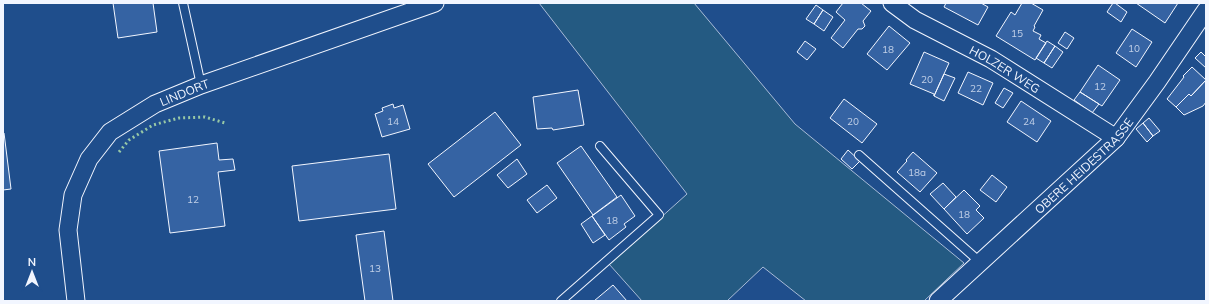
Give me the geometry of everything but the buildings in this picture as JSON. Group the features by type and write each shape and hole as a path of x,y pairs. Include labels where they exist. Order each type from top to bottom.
{"street":[{"name":"LINDORT","path":"76,301 68,230 73,195 89,159 110,132 154,104 201,85 435,3"},
{"name":"HOLZER WEG","path":"892,3 915,20 991,59 1116,138"},
{"name":"OBERE HEIDESTRASSE","path":"938,301 1116,138 1157,82 1206,10"}],"lane":[{"path":"183,3 201,85"},
{"path":"561,301 659,215 600,146"},
{"path":"859,155 980,262"}],"shaded area":[{"path":"539,3 694,3 795,124 964,263 924,301 806,301 763,267 727,301 642,301 609,264 687,194"}],"hedge":[{"path":"119,152 129,140 153,125 179,118 205,117 225,123"}]}
